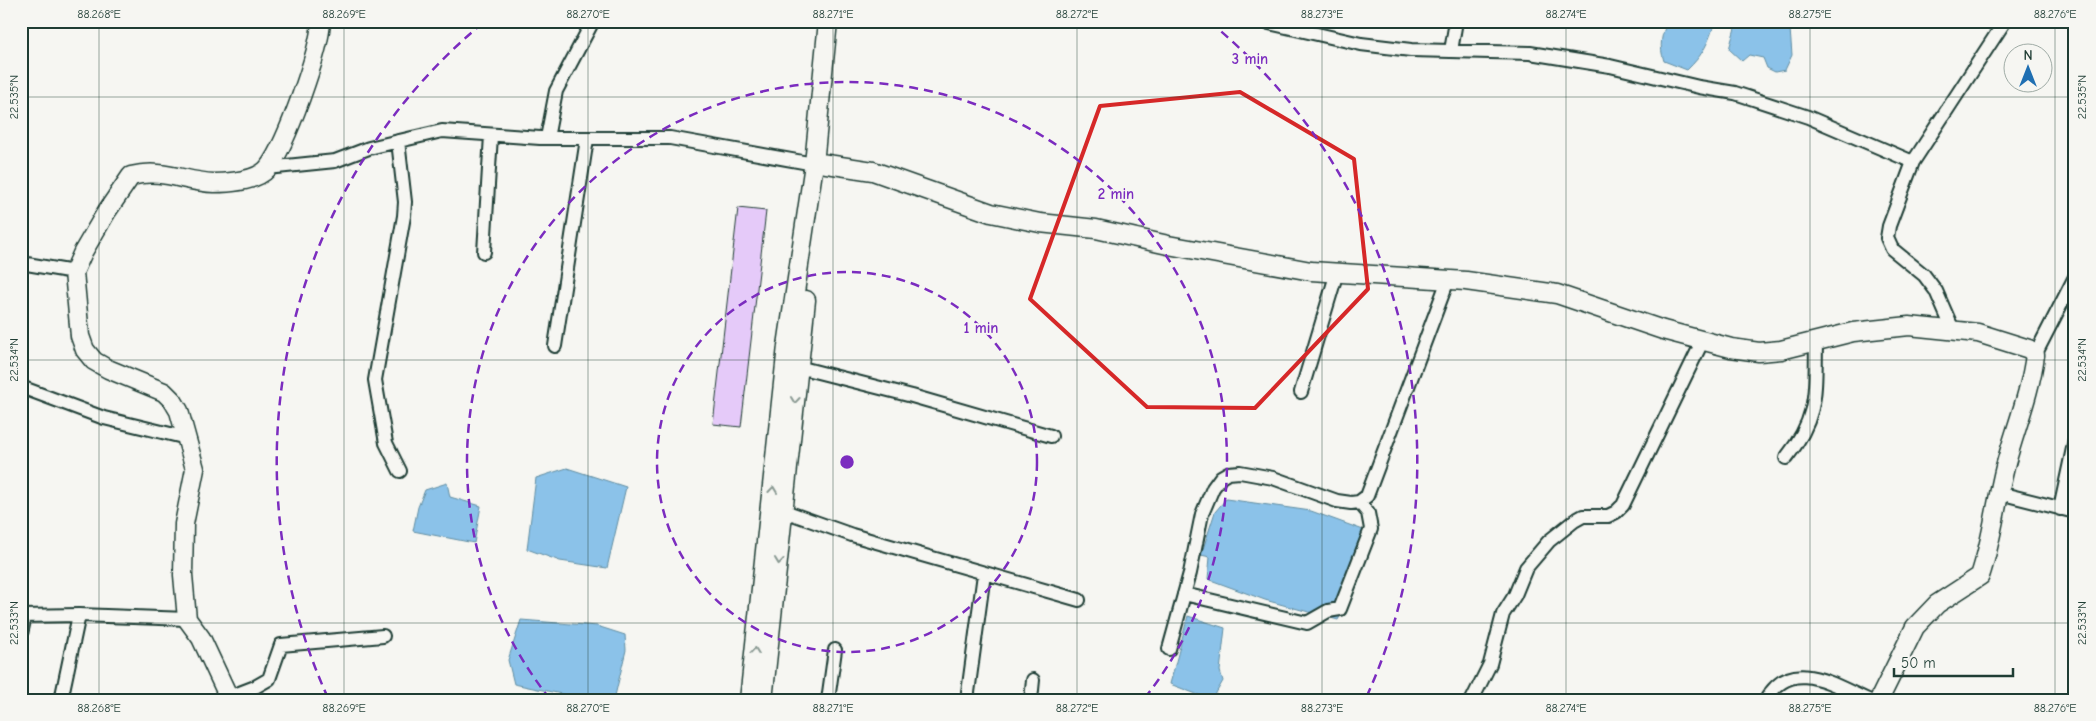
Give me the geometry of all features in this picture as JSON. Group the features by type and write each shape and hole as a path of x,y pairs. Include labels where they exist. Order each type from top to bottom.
{"street":[{"path":"267,168 301,94 312,65 321,21"},
{"path":"546,138 556,91 593,21"},
{"path":"763,700 798,367 828,21"},
{"path":"749,700 787,346 840,21"},
{"path":"1260,21 1361,44 1412,50 1530,54 1574,60 1735,93 1808,117 1913,162"},
{"path":"1451,51 1456,21"},
{"path":"1953,330 1936,291 1924,275 1892,249 1887,238 1889,226 1913,162 2005,21"},
{"path":"383,636 281,645 269,679 255,688 230,698 201,638 187,619 183,575 184,524 196,468 179,411 174,401 164,392 108,369 94,361 85,350 80,336 74,272 120,190 131,176 146,172 168,174 213,183 254,177 267,168 335,161 369,148 442,131 546,138 670,138 873,171 992,213 1040,223 1096,229 1265,263 1337,272 1448,280 1557,294 1702,342 1731,348 1759,352 1781,350 1853,332 1909,326 1978,334 2028,349 2035,355"},
{"path":"484,252 491,135"},
{"path":"555,346 587,139"},
{"path":"398,141 405,202 404,216 375,380 386,443 400,471"},
{"path":"21,263 74,272"},
{"path":"1302,392 1337,272"},
{"path":"1879,700 1915,627 1937,604 1980,576 1999,493 2024,406 2035,355 2075,277"},
{"path":"1169,649 1184,594 1202,514 1221,477 1228,473 1240,472 1273,478 1337,501 1351,503 1359,502 1368,496 1448,280"},
{"path":"1472,700 1490,664 1503,614 1515,594 1526,568 1549,541 1574,521 1583,516 1608,516 1616,512 1623,505 1702,342"},
{"path":"1786,458 1800,440 1815,404 1816,342"},
{"path":"798,367 912,396 1051,436"},
{"path":"21,387 104,418 187,438"},
{"path":"2060,508 2075,439"},
{"path":"1999,493 2075,512"},
{"path":"1184,594 1307,623 1328,611 1340,609 1371,528 1368,513 1359,502"},
{"path":"784,511 852,534 984,574 1079,600"},
{"path":"966,700 984,574"},
{"path":"21,634 23,616 79,615 187,619"},
{"path":"61,700 79,615"},
{"path":"828,700 834,650"},
{"path":"1766,700 1778,683 1802,675 1816,678 1868,700"},
{"path":"1030,700 1033,680"}],"highlighted area":[{"path":"1240,92 1354,159 1368,289 1255,408 1147,407 1030,299 1100,106"}],"water":[{"path":"1668,21 1715,21 1705,48 1687,70 1664,61 1662,41"},
{"path":"1737,21 1779,21 1779,29 1790,29 1792,55 1785,70 1775,72 1767,68 1763,58 1749,55 1742,61 1729,49"},
{"path":"567,468 626,487 607,568 560,561 527,549 536,478"},
{"path":"447,483 450,497 481,506 474,543 413,531 418,507 425,490"},
{"path":"1226,499 1311,511 1366,531 1348,602 1338,620 1265,600 1208,579 1210,557 1201,555 1215,512"},
{"path":"1188,616 1225,628 1220,671 1223,681 1212,700 1170,684"},
{"path":"521,620 597,626 625,635 626,650 614,700 590,700 514,684 508,660"}],"building":[{"path":"738,208 766,211 741,427 713,424"}]}
